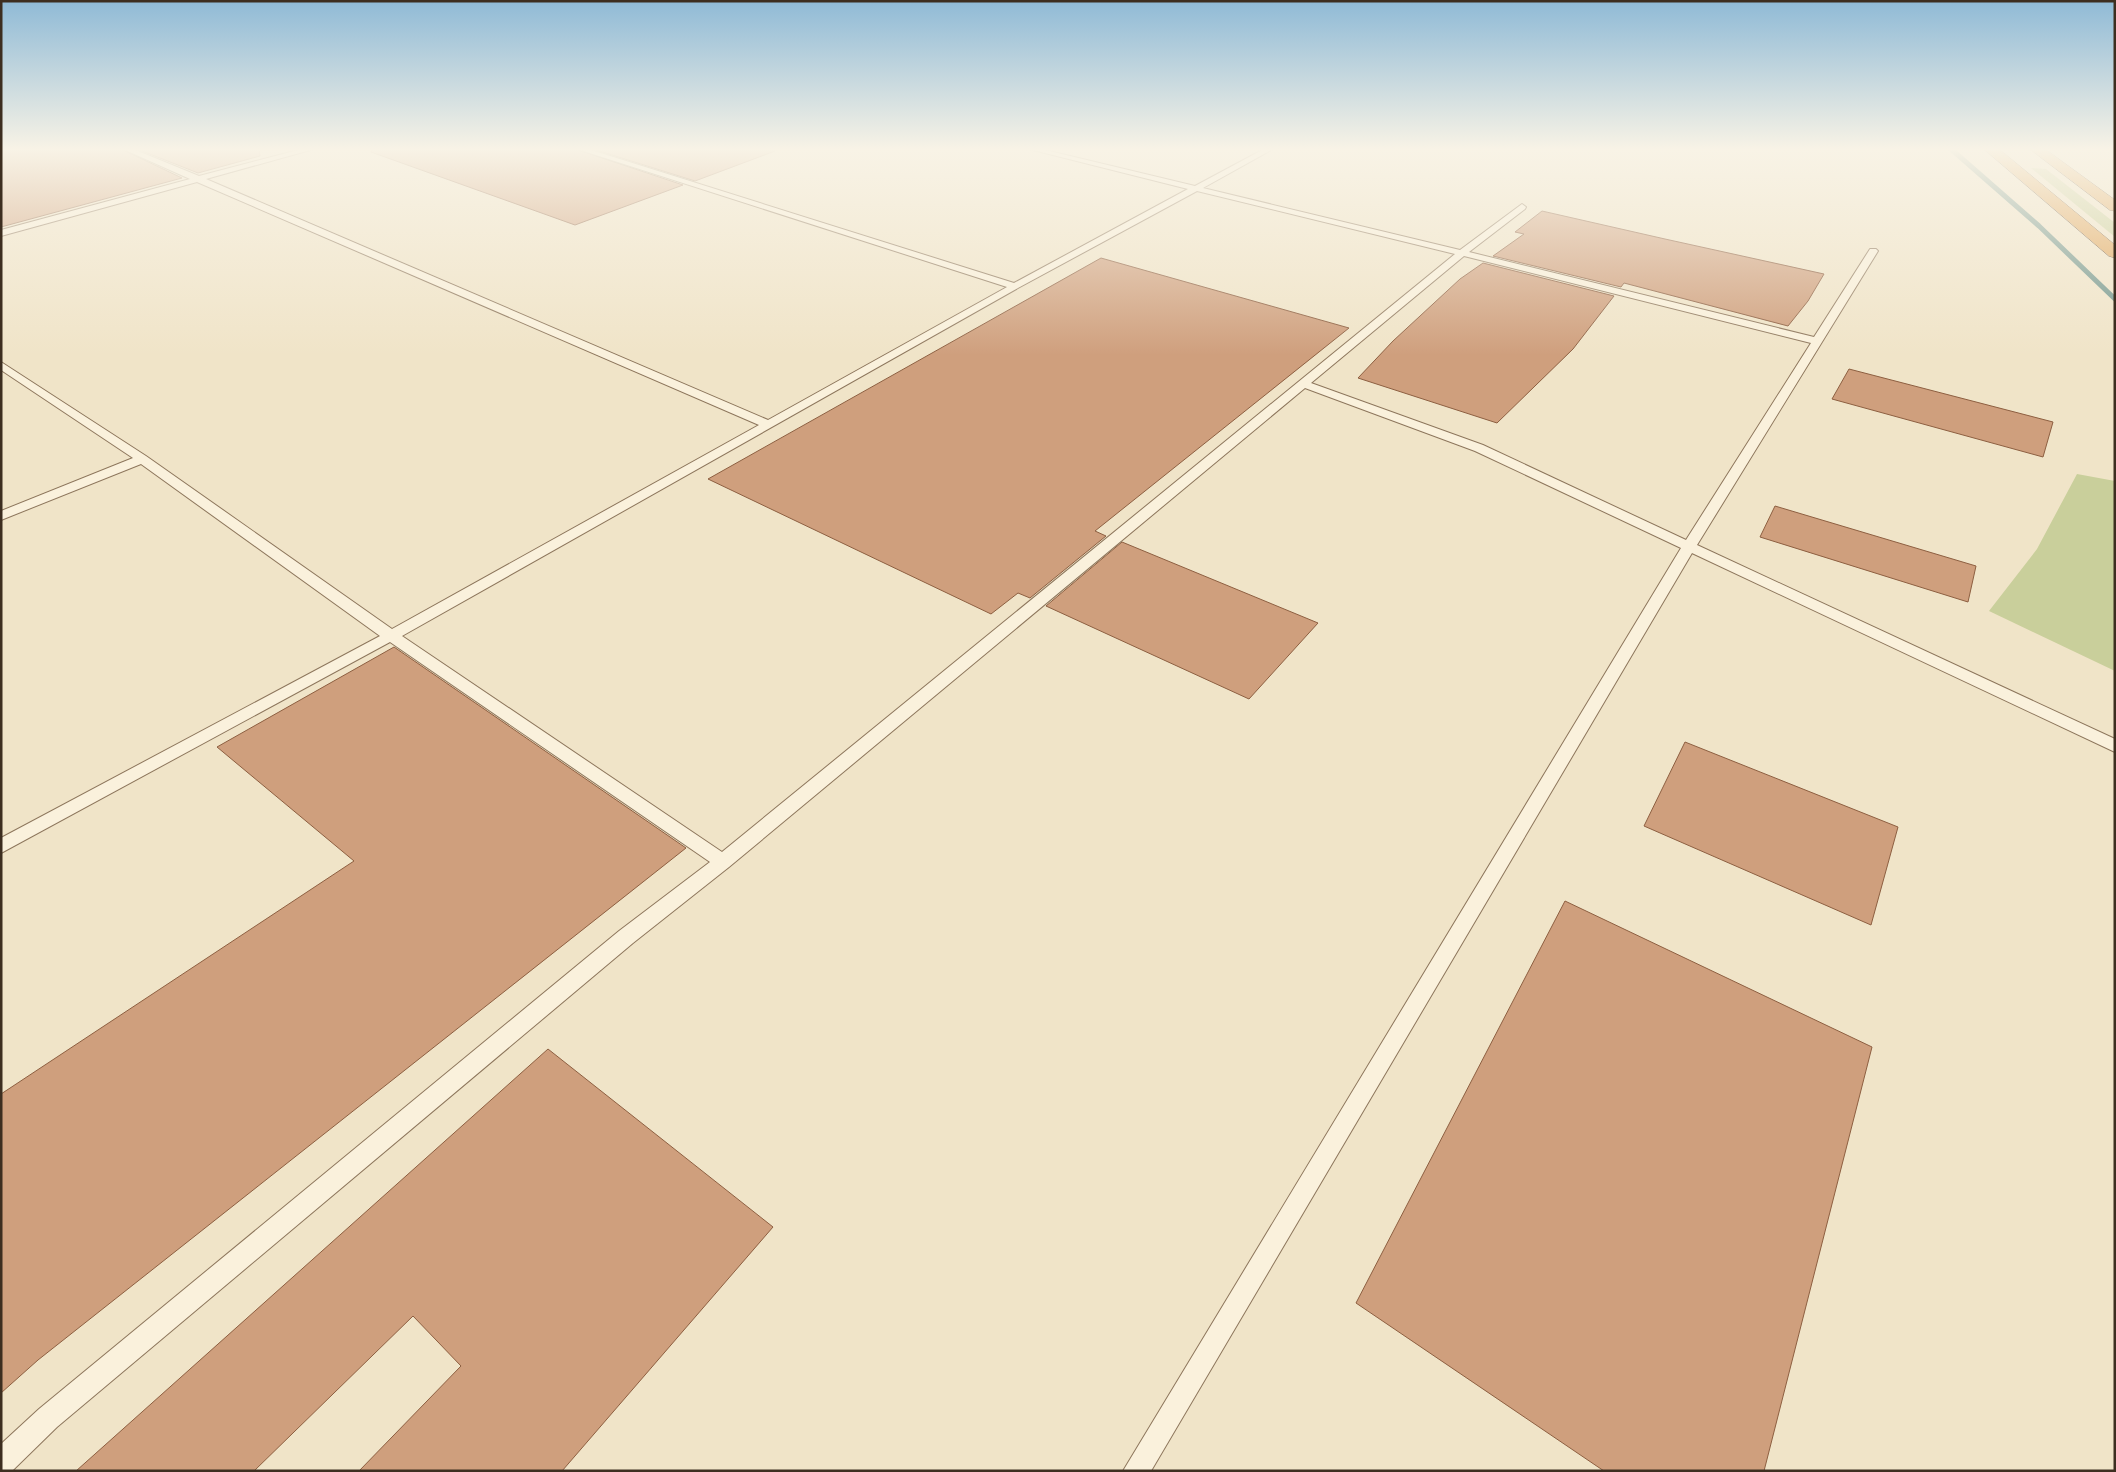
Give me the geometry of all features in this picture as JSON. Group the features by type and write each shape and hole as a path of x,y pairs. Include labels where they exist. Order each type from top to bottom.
{"highway":[{"path":"2073,218 2115,253"}],"lane":[{"path":"1,233 57,218"},
{"path":"288,218 768,424"},
{"path":"799,218 1015,286"},
{"path":"1,846 391,636 1015,286 1143,218"},
{"path":"1314,218 1817,341"},
{"path":"1,1463 56,1411 626,937 723,862 1508,218"},
{"path":"1136,1471 1689,546 1873,251"},
{"path":"1,366 142,459 391,636 723,862"},
{"path":"1306,384 1479,448 2115,746"},
{"path":"1,516 142,459"}],"green space":[{"path":"2091,218 2108,218 2115,223 2115,237"},
{"path":"2077,474 2115,481 2115,671 1989,611 2037,549"}],"building":[{"path":"1,218 35,218 1,227"},
{"path":"555,218 595,218 575,225"},
{"path":"1533,218 1571,218 1824,274 1808,301 1788,326 1624,283 1621,287 1493,256 1524,234 1515,232"},
{"path":"1101,258 1349,328 1095,531 1106,536 1030,598 1018,593 991,614 708,479"},
{"path":"1483,263 1614,296 1573,349 1497,423 1358,378 1393,341 1460,279"},
{"path":"1849,369 2053,422 2043,457 1832,399"},
{"path":"1775,506 1976,566 1968,602 1760,537"},
{"path":"1122,542 1318,623 1249,699 1046,606"},
{"path":"394,647 686,848 38,1360 1,1393 1,1094 354,861 217,747"},
{"path":"1685,742 1898,827 1871,925 1644,826"},
{"path":"1565,901 1872,1047 1764,1471 1604,1471 1356,1303"},
{"path":"548,1049 773,1227 562,1471 359,1471 461,1366 413,1316 254,1471 76,1471"}],"waterway":[{"path":"2030,218 2115,299"}]}
